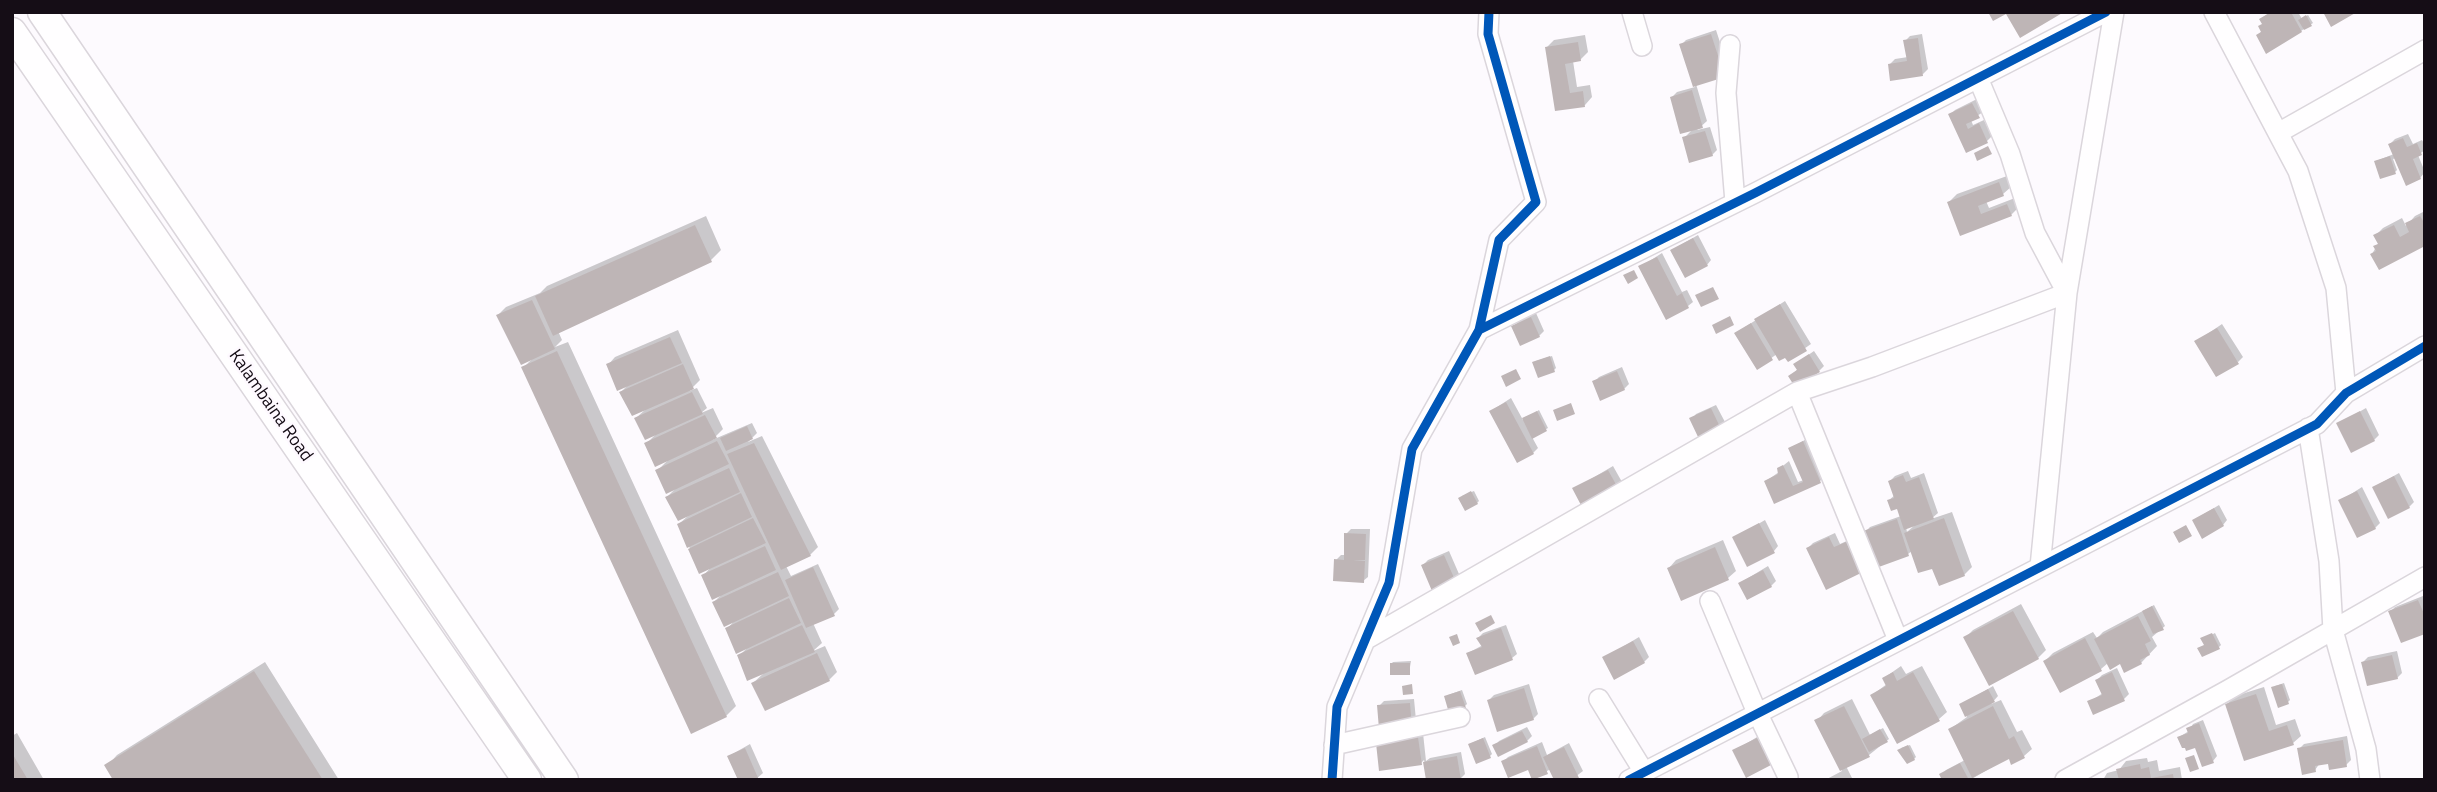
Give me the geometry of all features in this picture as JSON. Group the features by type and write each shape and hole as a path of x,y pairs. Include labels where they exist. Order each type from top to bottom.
{"main road":[{"path":"41,12 564,780"},
{"name":"Kalambaina Road","path":"12,32 527,780"}],"street":[{"path":"1332,780 1337,707 1389,583 1412,449 1479,330 1499,240 1536,202 1488,34 1489,12"},
{"path":"1632,12 1642,46"},
{"path":"1479,330 2105,12"},
{"path":"2040,567 2067,293 2114,12"},
{"path":"2214,12 2298,171 2336,288 2346,393"},
{"path":"1730,45 1726,93 1735,202"},
{"path":"2278,133 2425,50"},
{"path":"1978,78 2010,154 2035,233 2067,293"},
{"path":"1365,640 1797,392 1872,367 2067,293"},
{"path":"1599,699 1636,776 2317,424 2346,393 2425,346"},
{"path":"1797,392 1898,640"},
{"path":"2308,428 2329,561 2333,630 2366,749 2370,780"},
{"path":"2065,780 2425,577"},
{"path":"1710,601 1757,713 1788,777"},
{"path":"1334,745 1460,718"}],"building":[{"path":"1988,12 2064,12 2020,38 2006,14 1993,21"},
{"path":"2271,12 2295,12 2292,14 2302,32 2266,54 2256,35 2261,32 2258,26 2262,24 2259,19"},
{"path":"2323,12 2357,12 2331,27"},
{"path":"2306,15 2312,26 2304,30 2298,20"},
{"path":"1711,34 1725,77 1693,87 1679,44"},
{"path":"1918,38 1923,76 1890,81 1888,64 1907,61 1903,40"},
{"path":"1578,42 1581,61 1565,64 1570,93 1583,91 1585,107 1555,111 1545,47"},
{"path":"1692,90 1703,128 1680,134 1670,97"},
{"path":"1972,103 1980,118 1966,124 1968,129 1979,123 1988,143 1966,153 1948,114"},
{"path":"1705,131 1713,156 1689,163 1682,137"},
{"path":"2403,138 2407,147 2417,143 2422,155 2413,159 2421,179 2406,186 2388,144"},
{"path":"1988,146 1992,154 1977,161 1974,153"},
{"path":"2390,156 2396,174 2380,179 2374,161"},
{"path":"1999,182 2004,196 1978,206 1981,214 2007,204 2012,216 1960,236 1947,202"},
{"path":"2420,216 2425,224 2425,246 2379,270 2370,254 2376,251 2373,246 2378,244 2373,235 2394,225 2400,237 2409,232 2405,223"},
{"path":"695,225 712,262 553,336 535,296"},
{"path":"1693,238 1708,266 1685,278 1670,250"},
{"path":"1657,257 1677,296 1682,293 1689,308 1666,320 1638,266"},
{"path":"1634,270 1638,278 1628,284 1623,275"},
{"path":"1713,287 1719,299 1701,307 1695,295"},
{"path":"532,300 555,349 521,365 496,315"},
{"path":"1780,304 1807,351 1788,362 1785,358 1779,361 1754,319"},
{"path":"1730,316 1734,325 1716,334 1712,325"},
{"path":"1531,317 1540,337 1520,346 1511,326"},
{"path":"1751,323 1773,360 1757,370 1734,333"},
{"path":"2217,328 2239,364 2216,377 2194,341"},
{"path":"670,337 682,363 617,391 606,364"},
{"path":"557,351 727,717 691,734 521,367"},
{"path":"1809,354 1820,372 1795,387 1788,376 1797,370 1793,364"},
{"path":"1550,356 1555,372 1538,378 1532,362"},
{"path":"683,364 694,389 632,416 619,392"},
{"path":"1516,369 1521,379 1506,387 1501,376"},
{"path":"1617,371 1625,390 1600,401 1592,381"},
{"path":"692,392 703,414 645,440 634,418"},
{"path":"1506,402 1534,454 1517,463 1489,411"},
{"path":"1571,403 1575,414 1557,421 1553,410"},
{"path":"1711,408 1721,429 1699,439 1689,418"},
{"path":"1537,411 1547,431 1532,439 1522,418"},
{"path":"2360,411 2375,441 2351,453 2336,423"},
{"path":"705,415 717,438 655,467 644,443"},
{"path":"747,426 753,439 726,451 720,438"},
{"path":"717,441 729,464 666,494 655,470"},
{"path":"1803,441 1821,483 1774,504 1764,481 1778,474 1777,468 1783,465 1793,486 1803,482 1788,448"},
{"path":"754,443 811,556 781,570 727,454"},
{"path":"729,468 740,492 678,521 665,497"},
{"path":"1608,470 1618,488 1582,507 1572,488"},
{"path":"1903,475 1906,482 1919,477 1934,519 1904,530 1897,509 1891,511 1887,500 1894,498 1888,481"},
{"path":"2394,476 2410,508 2388,519 2372,487"},
{"path":"1471,491 1478,504 1465,511 1458,498"},
{"path":"2357,491 2376,529 2357,538 2338,500"},
{"path":"741,493 752,517 687,548 677,524"},
{"path":"2214,508 2224,526 2202,539 2192,520"},
{"path":"753,518 766,543 699,574 688,549"},
{"path":"1944,518 1965,576 1939,586 1932,569 1918,573 1904,533"},
{"path":"1897,519 1909,556 1876,568 1863,531"},
{"path":"1759,523 1775,553 1747,567 1732,537"},
{"path":"2186,525 2192,536 2179,543 2173,532"},
{"path":"1344,533 1366,534 1365,560 1353,560 1365,561 1364,583 1333,581 1334,559 1344,560"},
{"path":"1829,537 1834,547 1846,542 1861,573 1826,590 1806,548"},
{"path":"765,546 776,570 712,600 701,575"},
{"path":"1715,547 1729,580 1681,601 1667,568"},
{"path":"1444,555 1455,580 1432,591 1421,565"},
{"path":"813,567 835,616 806,628 785,580"},
{"path":"1763,570 1772,587 1747,600 1738,583"},
{"path":"778,572 789,596 724,627 712,602"},
{"path":"789,598 801,623 736,654 725,628"},
{"path":"2418,600 2425,616 2425,634 2401,643 2388,611"},
{"path":"2152,606 2164,630 2153,634 2142,611"},
{"path":"2013,611 2039,659 1989,686 1963,637"},
{"path":"1491,615 1495,623 1480,632 1475,623"},
{"path":"2138,616 2151,641 2145,644 2150,655 2140,660 2142,664 2124,673 2120,664 2110,670 2094,639"},
{"path":"802,625 815,652 747,681 737,655"},
{"path":"1501,628 1513,660 1475,675 1466,653 1482,647 1476,638"},
{"path":"2212,633 2220,649 2202,657 2197,648 2204,645 2200,638"},
{"path":"1457,634 1460,643 1453,646 1449,637"},
{"path":"2085,638 2102,671 2060,693 2043,661"},
{"path":"1633,641 1645,663 1614,680 1602,657"},
{"path":"817,653 830,681 765,711 751,683"},
{"path":"2392,655 2398,679 2367,686 2361,662"},
{"path":"1390,663 1410,663 1410,675 1390,675"},
{"path":"254,671 323,780 113,780 104,765"},
{"path":"1893,672 1897,681 1913,672 1940,721 1897,744 1870,695 1886,686 1882,678"},
{"path":"2112,672 2125,701 2093,715 2087,701 2102,695 2095,680"},
{"path":"1412,684 1413,694 1403,695 1402,686"},
{"path":"2282,684 2289,704 2278,708 2271,687"},
{"path":"1524,688 1534,720 1497,732 1487,700"},
{"path":"1988,689 1995,702 1965,717 1959,704"},
{"path":"1460,691 1466,708 1449,713 1444,696"},
{"path":"2256,694 2269,731 2287,725 2294,745 2244,761 2225,704"},
{"path":"1410,703 1412,727 1379,729 1377,705"},
{"path":"1844,706 1870,757 1840,771 1814,720"},
{"path":"1993,706 2009,739 2014,736 2025,758 2011,765 2009,759 1972,778 1948,729"},
{"path":"2199,723 2214,763 2202,767 2195,748 2186,751 2177,737 2188,733 2186,728"},
{"path":"1880,729 1888,742 1869,752 1862,739"},
{"path":"1522,731 1528,742 1498,757 1492,745"},
{"path":"1418,737 1422,765 1379,771 1376,743"},
{"path":"1483,738 1491,758 1476,764 1468,744"},
{"path":"1757,738 1771,765 1746,778 1732,750"},
{"path":"2343,740 2347,767 2329,770 2328,764 2315,766 2316,772 2302,775 2297,748"},
{"path":"1908,745 1915,760 1907,764 1897,750"},
{"path":"1537,746 1548,774 1532,780 1528,770 1508,778 1501,761"},
{"path":"1564,747 1579,778 1575,780 1554,780 1543,757"},
{"path":"745,748 759,780 738,780 727,756"},
{"path":"12,753 28,780 12,780"},
{"path":"2194,755 2199,769 2190,772 2185,758"},
{"path":"1457,756 1461,780 1426,780 1423,762"},
{"path":"1960,763 1969,780 1942,780 1939,774"},
{"path":"2140,764 2141,769 2149,767 2151,778 2173,774 2174,780 2119,780 2116,769"}],"cycle path":[{"path":"1332,780 1337,707 1389,583 1412,449 1479,330 1499,240 1536,202 1488,34 1489,12"},
{"path":"1479,330 1755,193 2106,12"},
{"path":"1629,780 2317,424 2346,393 2425,346"}]}
